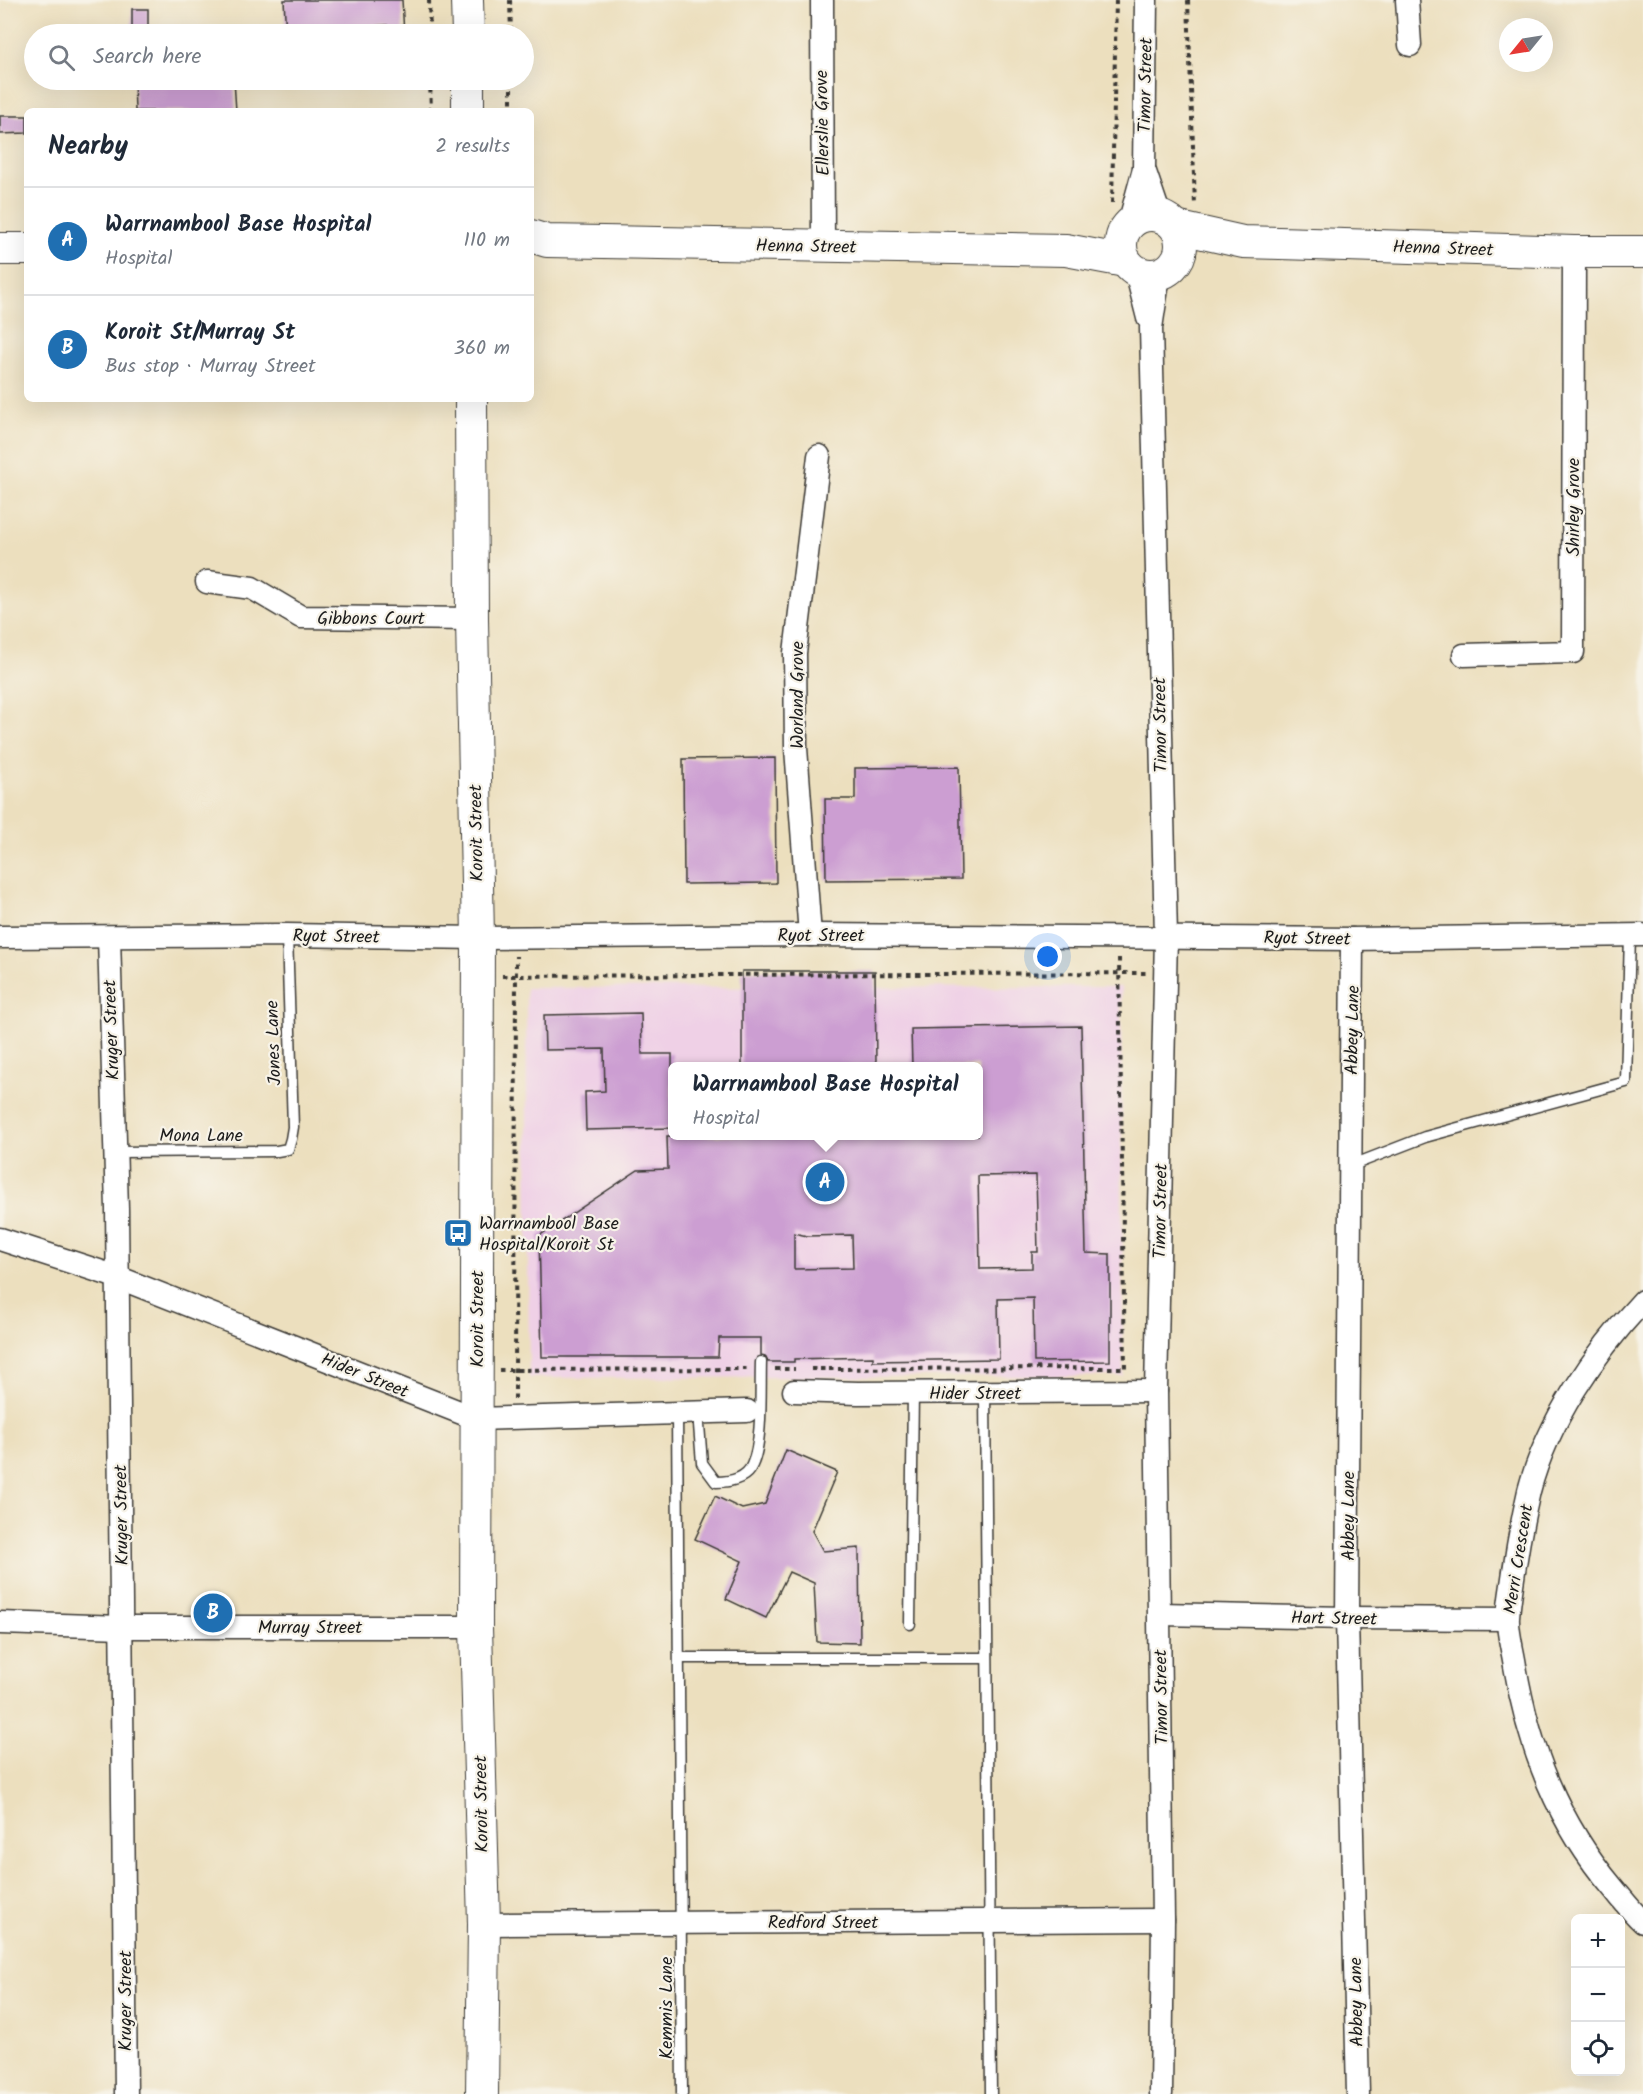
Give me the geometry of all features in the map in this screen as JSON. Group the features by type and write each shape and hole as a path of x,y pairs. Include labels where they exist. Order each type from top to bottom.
{"street":[{"path":"467,0 468,24"},
{"name":"Ellerslie Grove","path":"822,0 824,247"},
{"name":"Timor Street","path":"1146,0 1144,169 1137,251 1151,328 1166,936 1156,1391 1163,1920 1161,2094"},
{"path":"1407,0 1410,45"},
{"path":"468,90 468,108"},
{"name":"Timor Street","path":"1144,169 1177,224"},
{"path":"1143,215 1177,224 1182,240 1180,254 1137,251 1143,215"},
{"name":"Henna Street","path":"1177,224 1243,242"},
{"name":"Henna Street","path":"536,241 1137,251 1243,242 1643,252"},
{"path":"0,249 24,249"},
{"name":"Shirley Grove","path":"1464,655 1573,652 1574,252"},
{"name":"Koroit Street","path":"471,402 477,938 476,1627 484,1924 482,2094"},
{"name":"Worland Grove","path":"810,935 796,748 795,653 819,456"},
{"name":"Gibbons Court","path":"207,582 252,588 301,617 472,619"},
{"name":"Ryot Street","path":"0,937 286,935 477,938 810,935 1352,939 1636,935"},
{"name":"Kruger Street","path":"109,937 117,1276 126,2094"},
{"name":"Abbey Lane","path":"1352,939 1347,1618 1358,2094"},
{"name":"Hider Street","path":"0,1239 117,1276 477,1419 747,1411"},
{"name":"Merri Crescent","path":"1643,1301 1614,1331 1592,1362 1568,1401 1544,1449 1527,1500 1507,1619 1522,1706 1540,1766 1560,1809 1592,1863 1643,1922"},
{"name":"Hider Street","path":"794,1391 985,1393 1156,1391"},
{"name":"Hart Street","path":"1160,1614 1507,1619"},
{"name":"Murray Street","path":"0,1623 122,1627 476,1627"},
{"name":"Redford Street","path":"484,1924 1163,1920"}],"lane":[{"name":"Jones Lane","path":"286,935 293,1127 288,1149"},
{"path":"1350,1166 1425,1137 1626,1082 1636,935"},
{"name":"Mona Lane","path":"115,1152 277,1151 288,1149"},
{"path":"688,1413 702,1463 716,1482 734,1482 752,1467 758,1441 760,1362"},
{"path":"910,1624 913,1393"},
{"path":"985,1393 991,2094"},
{"name":"Kemmis Lane","path":"682,2094 680,1658 688,1413"},
{"path":"680,1658 986,1658"}],"path":[{"path":"429,0 430,24"},
{"path":"510,0 511,24"},
{"path":"1116,0 1137,251"},
{"path":"1177,224 1188,0"},
{"path":"430,90 431,108"},
{"path":"511,90 511,108"},
{"path":"1119,936 1126,1392"},
{"path":"515,1418 516,937"},
{"path":"477,976 1165,973"}],"shaded area":[{"path":"1121,987 1123,1376 529,1378 526,988"}],"building":[{"path":"284,0 402,0 403,24 285,24"},
{"path":"132,9 148,9 148,24 132,24"},
{"path":"134,90 235,90 236,108 135,108"},
{"path":"0,116 24,116 24,133 0,134"},
{"path":"775,758 776,883 684,884 683,759"},
{"path":"959,767 961,879 826,880 825,799 855,799 855,768"},
{"path":"742,971 875,971 876,1062 742,1062"},
{"path":"641,1013 642,1054 672,1054 672,1062 668,1062 668,1128 586,1130 585,1092 605,1091 604,1049 545,1050 544,1015"},
{"path":"1081,1026 1086,1253 1110,1254 1110,1361 1034,1362 1033,1298 998,1299 999,1359 873,1361 873,1357 768,1362 765,1356 761,1355 761,1338 719,1338 718,1357 542,1357 539,1236 638,1170 668,1169 667,1136 668,1140 983,1140 983,1062 912,1062 911,1029","holes":["1036,1175 1038,1252 1032,1252 1032,1268 980,1269 978,1176","794,1233 807,1236 852,1235 853,1268 794,1269"]},
{"path":"786,1450 837,1472 812,1531 823,1551 859,1548 860,1643 817,1642 814,1583 789,1572 766,1618 726,1599 742,1561 695,1539 715,1496 742,1509 765,1504"}],"place":[{"name":"Warrnambool Base Hospital","path":"825,1182"},
{"name":"Warrnambool Base Hospital/Koroit St","path":"458,1233"},
{"name":"Koroit St/Murray St","path":"213,1613"}]}
